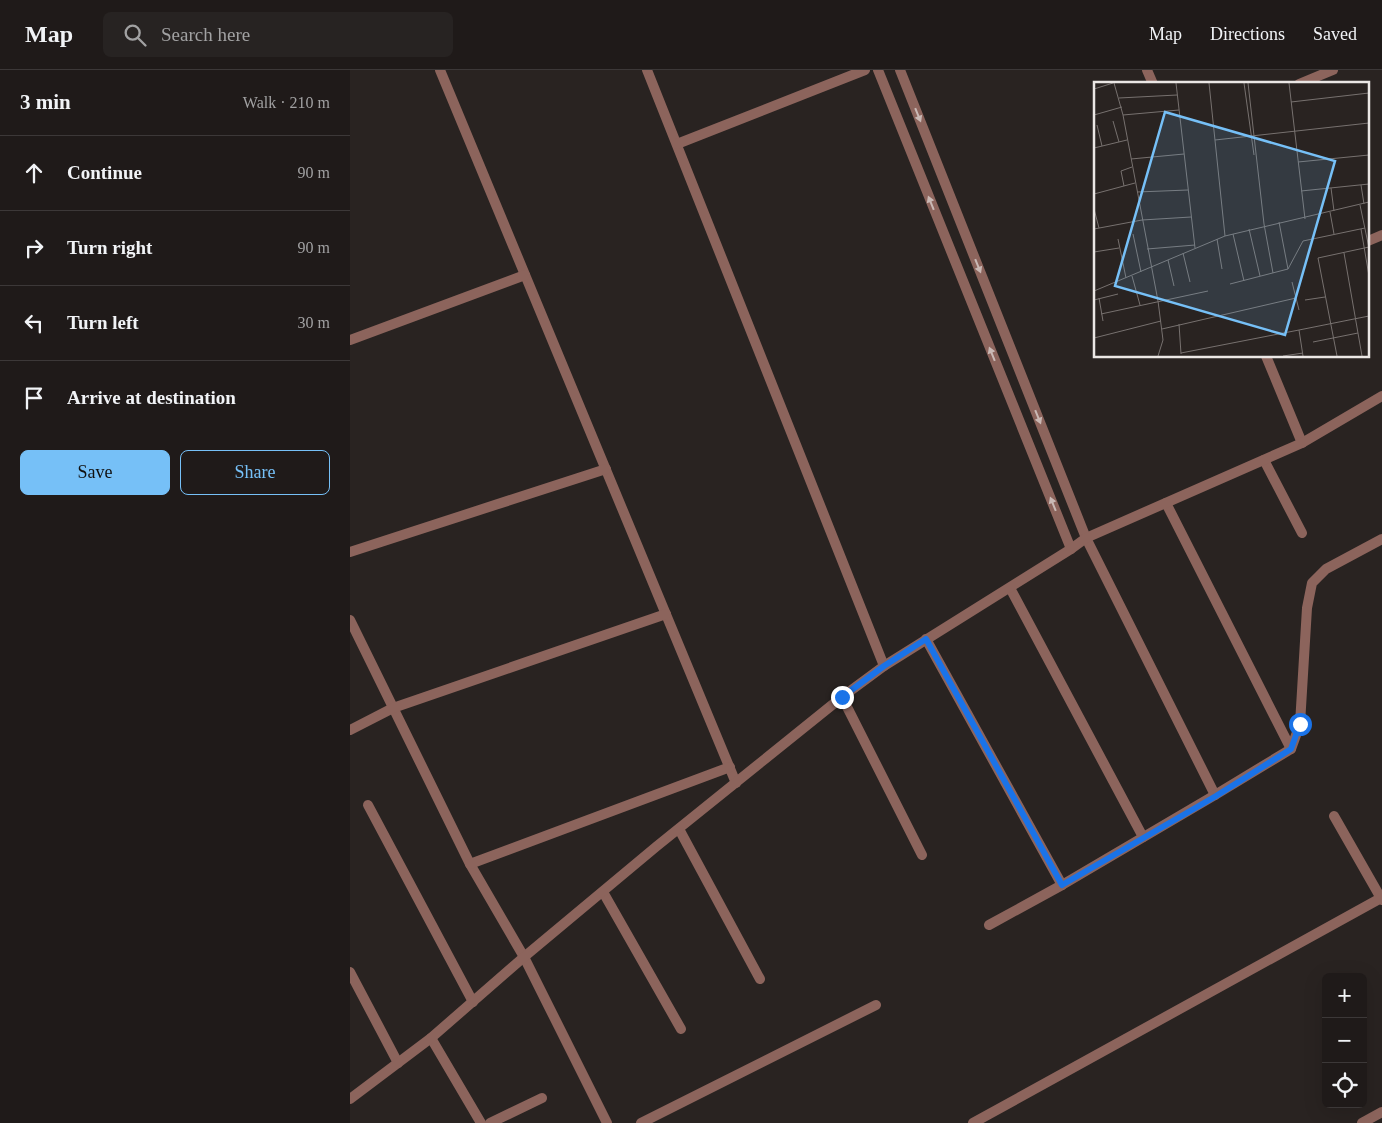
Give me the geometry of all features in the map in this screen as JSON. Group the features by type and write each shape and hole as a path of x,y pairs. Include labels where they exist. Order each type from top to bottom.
{"street":[{"path":"440,70 736,783"},
{"path":"646,70 884,666"},
{"path":"677,144 864,70"},
{"path":"878,70 1071,550"},
{"path":"900,70 1086,538 1216,796"},
{"path":"1147,70 1152,82"},
{"path":"1304,82 1333,70"},
{"path":"1369,241 1382,235"},
{"path":"350,340 525,275"},
{"path":"1267,358 1302,443"},
{"path":"350,1098 431,1038 524,957 678,829 842,697 884,666 1071,550 1086,538 1302,443 1382,396"},
{"path":"1264,460 1302,533"},
{"path":"350,552 606,469"},
{"path":"1166,503 1291,749"},
{"path":"989,925 1216,796 1291,749 1300,724 1307,608 1312,583 1326,569 1382,539"},
{"path":"1010,588 1143,837"},
{"path":"350,730 393,708 666,614"},
{"path":"350,620 470,864 524,957 608,1123"},
{"path":"926,639 1062,885"},
{"path":"842,697 922,854"},
{"path":"470,864 730,767"},
{"path":"368,805 473,1002"},
{"path":"973,1123 1382,899 1334,816"},
{"path":"678,829 760,980"},
{"path":"603,892 681,1029"},
{"path":"350,972 398,1063"},
{"path":"641,1123 876,1005"},
{"path":"431,1038 481,1123"},
{"path":"490,1123 542,1098"},
{"path":"1362,1123 1382,1112"}],"route":[{"path":"842,697 884,666 926,639 1062,885 1216,796 1291,749 1300,724"}]}
